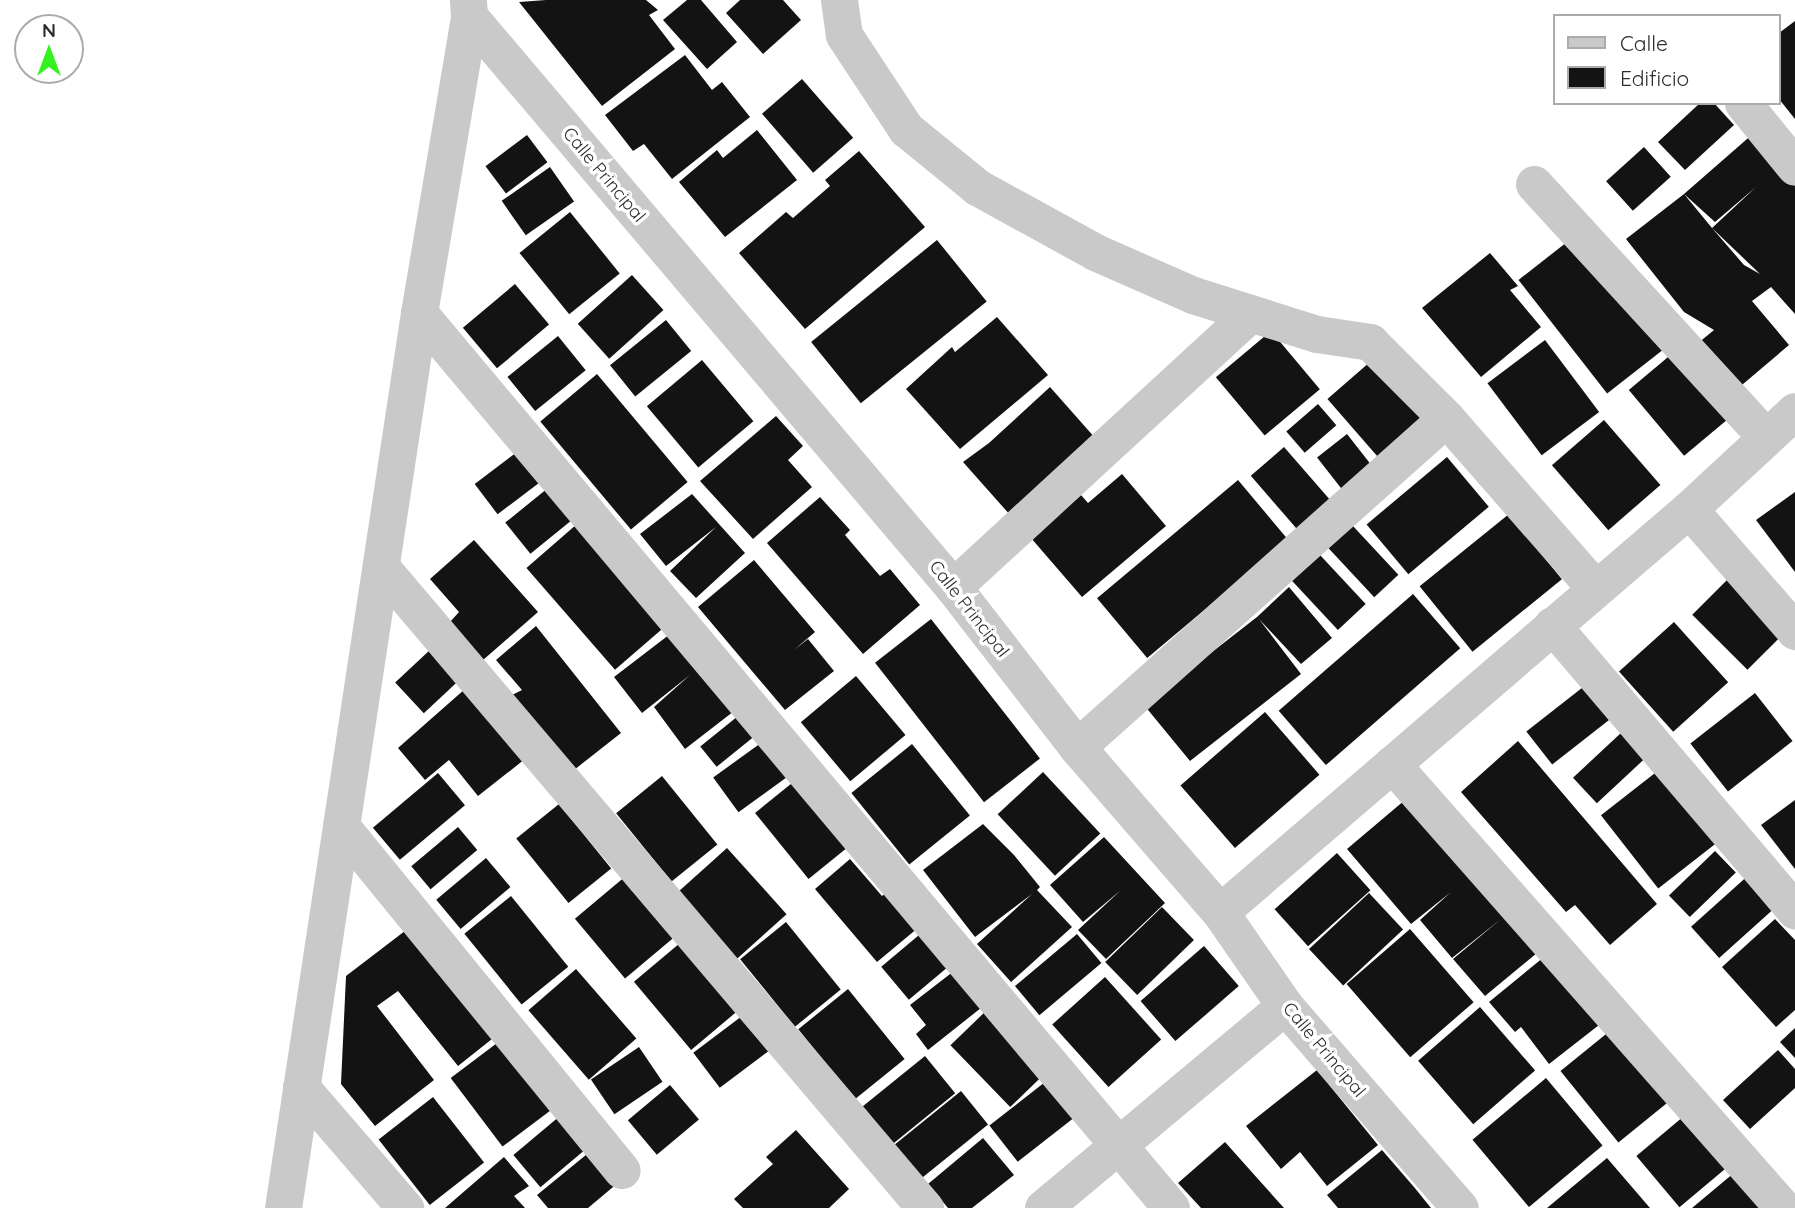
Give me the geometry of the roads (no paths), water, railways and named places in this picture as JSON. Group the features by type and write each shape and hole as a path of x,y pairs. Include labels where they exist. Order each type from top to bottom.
{"street":[{"path":"839,0 844,35 906,129 977,187 1095,252 1193,295 1249,315 1317,334 1370,342 1446,418 1595,588"},
{"path":"283,1208 419,313 469,8"},
{"name":"Calle Principal","path":"469,8 953,587 1077,747 1220,912 1285,1006 1460,1208"},
{"path":"1745,105 1795,167"},
{"path":"1534,184 1765,436"},
{"path":"419,313 1171,1208"},
{"path":"953,587 1249,315"},
{"path":"1220,912 1689,509 1795,411"},
{"path":"1077,747 1446,418"},
{"path":"1689,509 1795,631"},
{"path":"381,567 925,1208"},
{"path":"1552,625 1795,911"},
{"path":"1392,764 1783,1208"},
{"path":"341,826 622,1170"},
{"path":"1043,1208 1285,1006"},
{"path":"301,1087 405,1208"}]}
